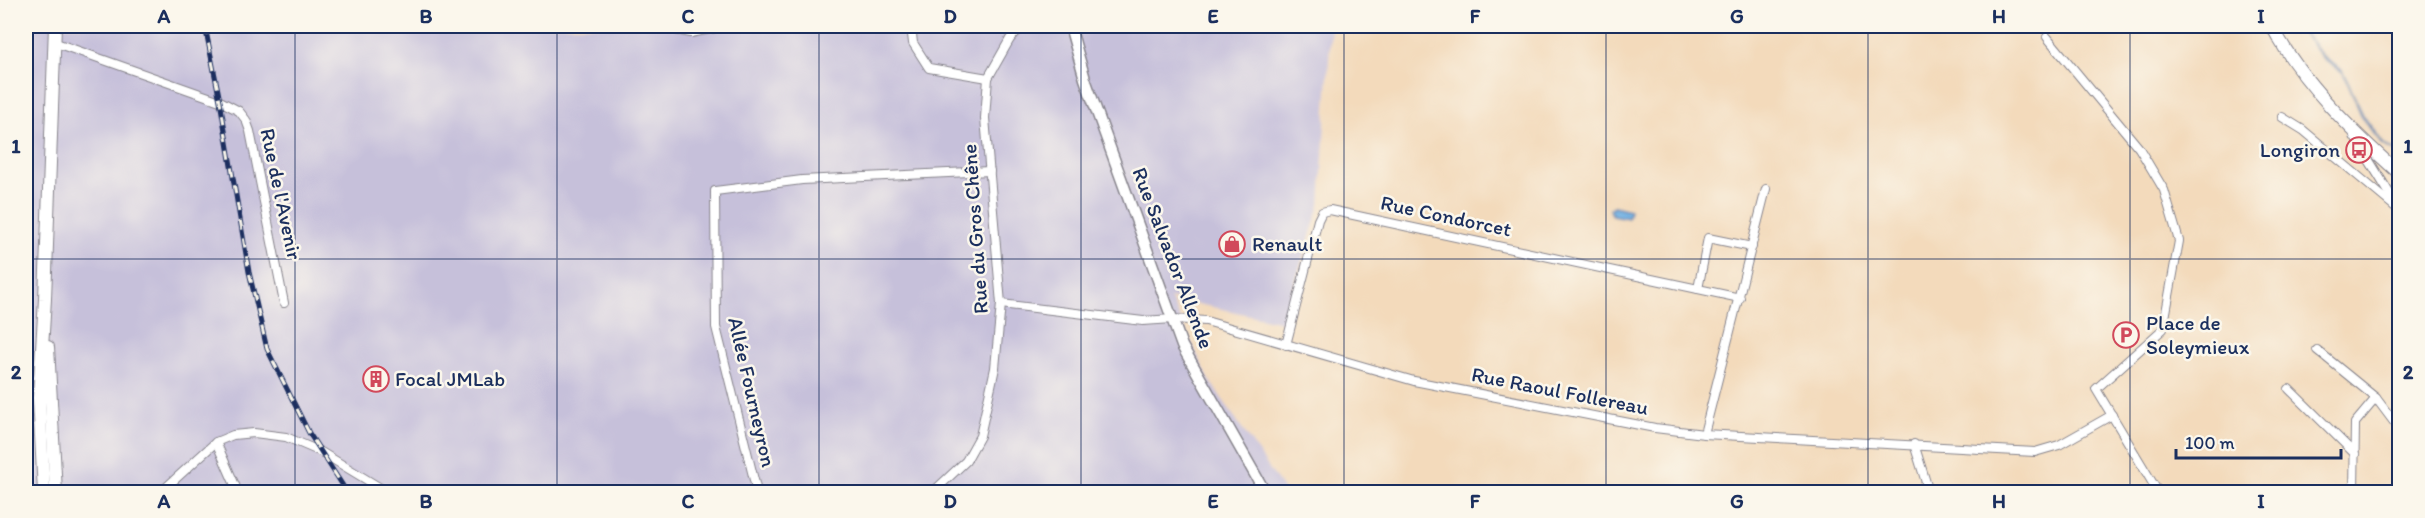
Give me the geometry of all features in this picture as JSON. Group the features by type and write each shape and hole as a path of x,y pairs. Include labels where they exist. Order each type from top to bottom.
{"main road":[{"path":"44,492 39,398 55,26"},
{"path":"2272,26 2284,49 2346,124 2400,174"},
{"path":"45,299 56,492"}],"street":[{"path":"655,26 691,33 725,26"},
{"path":"911,26 913,42 929,68 988,78"},
{"name":"Rue du Gros Chêne","path":"933,492 966,461 980,436 995,368 1001,304 985,118 988,78 1010,39 1022,26"},
{"name":"Rue Salvador Allende","path":"1070,26 1085,78 1182,346 1265,492"},
{"path":"2047,37 2139,148 2164,190 2180,241 2163,329 2096,389 2158,492"},
{"name":"Rue de l'Avenir","path":"56,43 186,87 239,111 250,131 284,303"},
{"path":"2282,117 2303,130 2400,211"},
{"path":"2346,124 2400,211"},
{"name":"Allée Fourneyron","path":"757,492 716,327 715,191 802,180 990,171"},
{"path":"1704,434 1766,189"},
{"name":"Rue Condorcet","path":"1286,345 1318,220 1322,212 1330,210 1740,298"},
{"path":"1698,289 1708,238 1752,247"},
{"name":"Rue Raoul Follereau","path":"1001,304 1143,321 1173,319 1206,321 1414,381 1655,428 1704,434 2035,452 2059,445 2112,415"},
{"path":"2318,350 2376,398 2400,430"},
{"path":"2289,389 2355,454"},
{"path":"2354,492 2355,423 2376,398"},
{"path":"161,492 216,442 233,435 254,433 286,437 321,452 387,492"},
{"path":"216,442 238,492"},
{"path":"1914,444 1929,492"}],"shaded area":[{"path":"26,26 1331,26 1320,205 1282,322 1170,298 1210,381 1285,492 26,492"}],"water":[{"path":"2296,26 2324,58 2343,72 2324,60"},
{"path":"2344,74 2364,117 2385,145 2363,119"},
{"path":"1614,206 1630,210 1628,218 1612,215 1610,209"}],"railway":[{"path":"205,26 249,272 267,349 309,433 347,492"}],"place":[{"name":"Longiron","path":"2359,150"},
{"name":"Renault","path":"1232,244"},
{"name":"Place de Soleymieux","path":"2126,335"},
{"name":"Focal JMLab","path":"376,379"}]}
